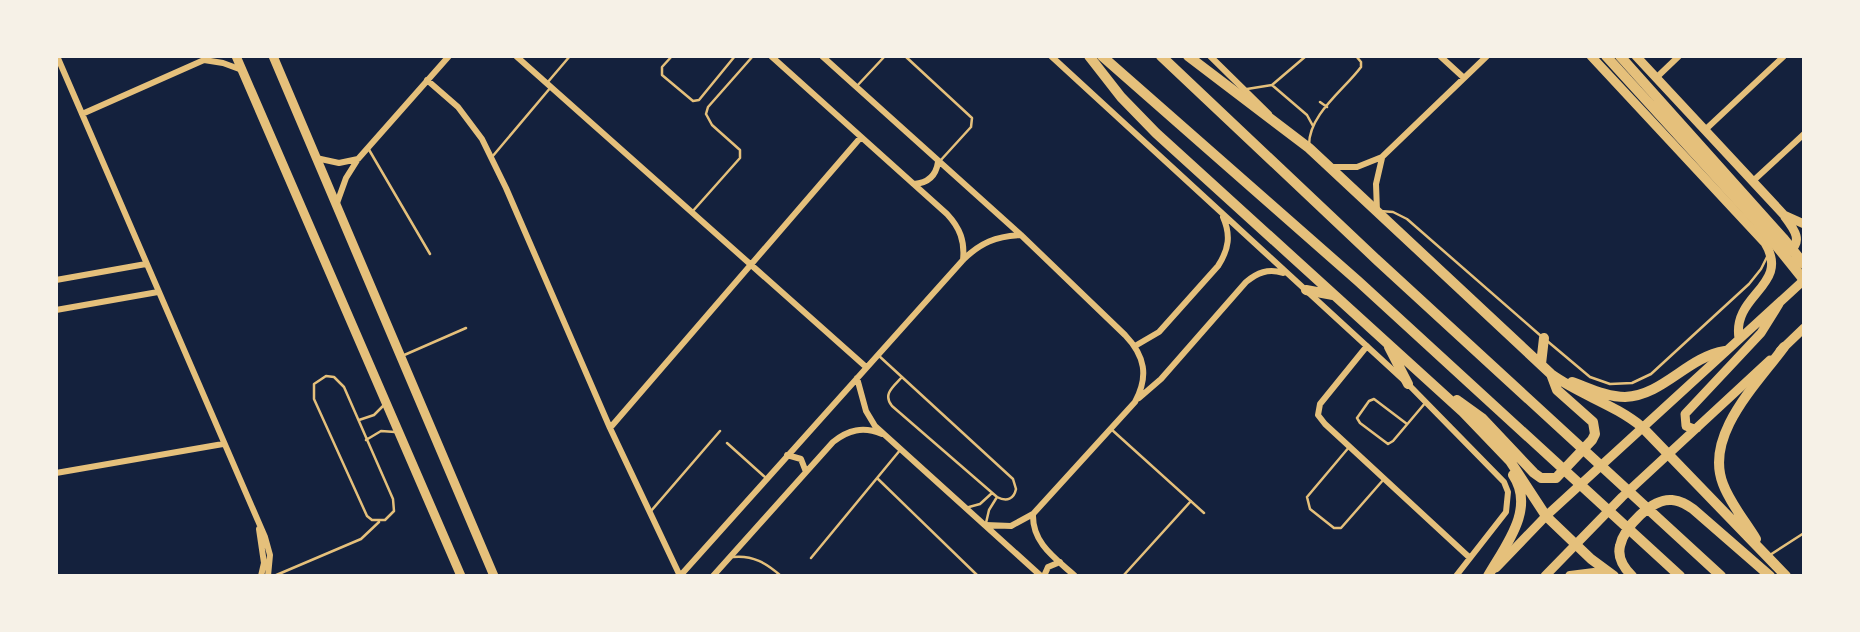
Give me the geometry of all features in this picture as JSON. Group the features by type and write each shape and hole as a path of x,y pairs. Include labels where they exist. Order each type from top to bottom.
{"main road":[{"path":"236,56 461,576"},
{"path":"273,56 494,576"},
{"path":"1089,56 1121,97 1147,124 1447,396 1510,461 1546,516 1574,544 1614,576"},
{"path":"1102,56 1358,281 1680,576"},
{"path":"1161,56 1377,260 1721,576"},
{"path":"1188,56 1309,148 1553,375 1582,394 1619,411 1642,427 1786,576"},
{"path":"1591,56 1767,247 1772,259 1769,276 1744,308 1738,327 1739,338"},
{"path":"1489,576 1546,516 1804,280 1758,223 1606,56"},
{"path":"1620,56 1804,264"},
{"path":"1636,56 1784,215 1796,234 1796,246 1780,253 1767,247"},
{"path":"1784,215 1804,224"},
{"path":"1306,290 1335,295"},
{"path":"1698,428 1686,426 1685,414 1761,333 1781,299"},
{"path":"1545,576 1622,496 1804,328"},
{"path":"1541,364 1544,338"},
{"path":"1386,340 1408,384"},
{"path":"1768,557 1723,485 1719,449 1729,423 1784,347"},
{"path":"1553,375 1609,395 1640,395 1661,385 1702,357 1725,351"},
{"path":"1447,396 1482,418 1534,473 1548,480 1556,478 1592,440 1596,428 1593,422 1558,390 1553,375"},
{"path":"1463,412 1473,430 1516,479 1522,498 1517,525 1489,576"},
{"path":"1632,576 1621,562 1620,545 1623,538 1644,511 1663,500 1674,500 1693,509 1770,576"},
{"path":"1570,576 1583,573 1605,576"}],"street":[{"path":"57,56 259,528 270,555 271,576"},
{"path":"336,205 346,178 358,159 449,56"},
{"path":"516,56 866,368"},
{"path":"771,56 956,223 964,247 963,260"},
{"path":"822,56 1021,235 1135,346 1142,359 1145,374 1142,389 1135,402"},
{"path":"1051,56 1408,384 1497,474 1508,492 1506,512 1456,576"},
{"path":"1210,56 1277,123"},
{"path":"1440,56 1464,78"},
{"path":"1330,167 1357,167 1382,158 1487,56"},
{"path":"1656,78 1679,56"},
{"path":"1705,130 1784,56"},
{"path":"82,114 206,58 242,69"},
{"path":"427,80 471,122 491,158 610,428 680,576 963,260 989,241 1004,236 1021,235"},
{"path":"1753,181 1804,134"},
{"path":"610,428 861,137"},
{"path":"316,158 339,163 358,159"},
{"path":"1377,211 1376,184 1382,158"},
{"path":"914,184 921,184 933,176 938,162"},
{"path":"1135,346 1159,332 1226,254 1228,228 1223,215"},
{"path":"56,280 146,264"},
{"path":"986,525 1011,526 1033,514 1255,275 1266,271 1288,274"},
{"path":"56,310 158,292"},
{"path":"1367,346 1323,400 1318,409 1321,420 1471,558"},
{"path":"857,378 866,411 888,438 1042,576 1048,567 1060,562"},
{"path":"713,576 833,442 849,432 869,430 888,438"},
{"path":"56,473 223,444"},
{"path":"787,455 800,459 806,471"},
{"path":"1033,514 1035,535 1041,544 1075,576"},
{"path":"259,528 264,563 261,576"}],"lane":[{"path":"491,158 570,56"},
{"path":"672,56 662,67 662,75 693,101 699,100 735,56"},
{"path":"691,212 740,158 740,150 712,125 706,114 708,107 753,56"},
{"path":"856,87 885,56"},
{"path":"905,56 972,118 971,127 938,162"},
{"path":"1246,90 1272,85 1306,56"},
{"path":"1309,148 1313,126 1361,67 1356,56"},
{"path":"1288,73 1294,78"},
{"path":"1272,85 1307,115 1313,126"},
{"path":"1320,102 1327,107"},
{"path":"368,148 429,254"},
{"path":"1377,211 1393,212 1407,219 1581,371 1600,382 1621,384 1642,379 1659,367 1749,284 1761,269 1767,247"},
{"path":"400,357 466,328"},
{"path":"878,355 902,377 1013,480 1016,489 1012,498 997,498 889,402 888,393 902,377"},
{"path":"271,576 360,539 379,522 391,516 394,505 340,381 326,376 314,384 314,398 367,516 379,522"},
{"path":"1407,424 1374,399 1369,401 1357,418 1385,443 1391,443 1426,402"},
{"path":"358,421 374,415 385,403"},
{"path":"1111,429 1204,513"},
{"path":"366,440 381,430 398,434"},
{"path":"650,513 720,431"},
{"path":"727,443 766,478"},
{"path":"1350,446 1307,497 1310,509 1334,528 1341,528 1384,478"},
{"path":"811,558 901,449"},
{"path":"877,478 978,576"},
{"path":"965,507 980,504 992,493"},
{"path":"986,525 989,510 997,498"},
{"path":"1123,576 1191,500"},
{"path":"1768,557 1804,533"},
{"path":"730,557 752,558 763,562 781,576"}]}
